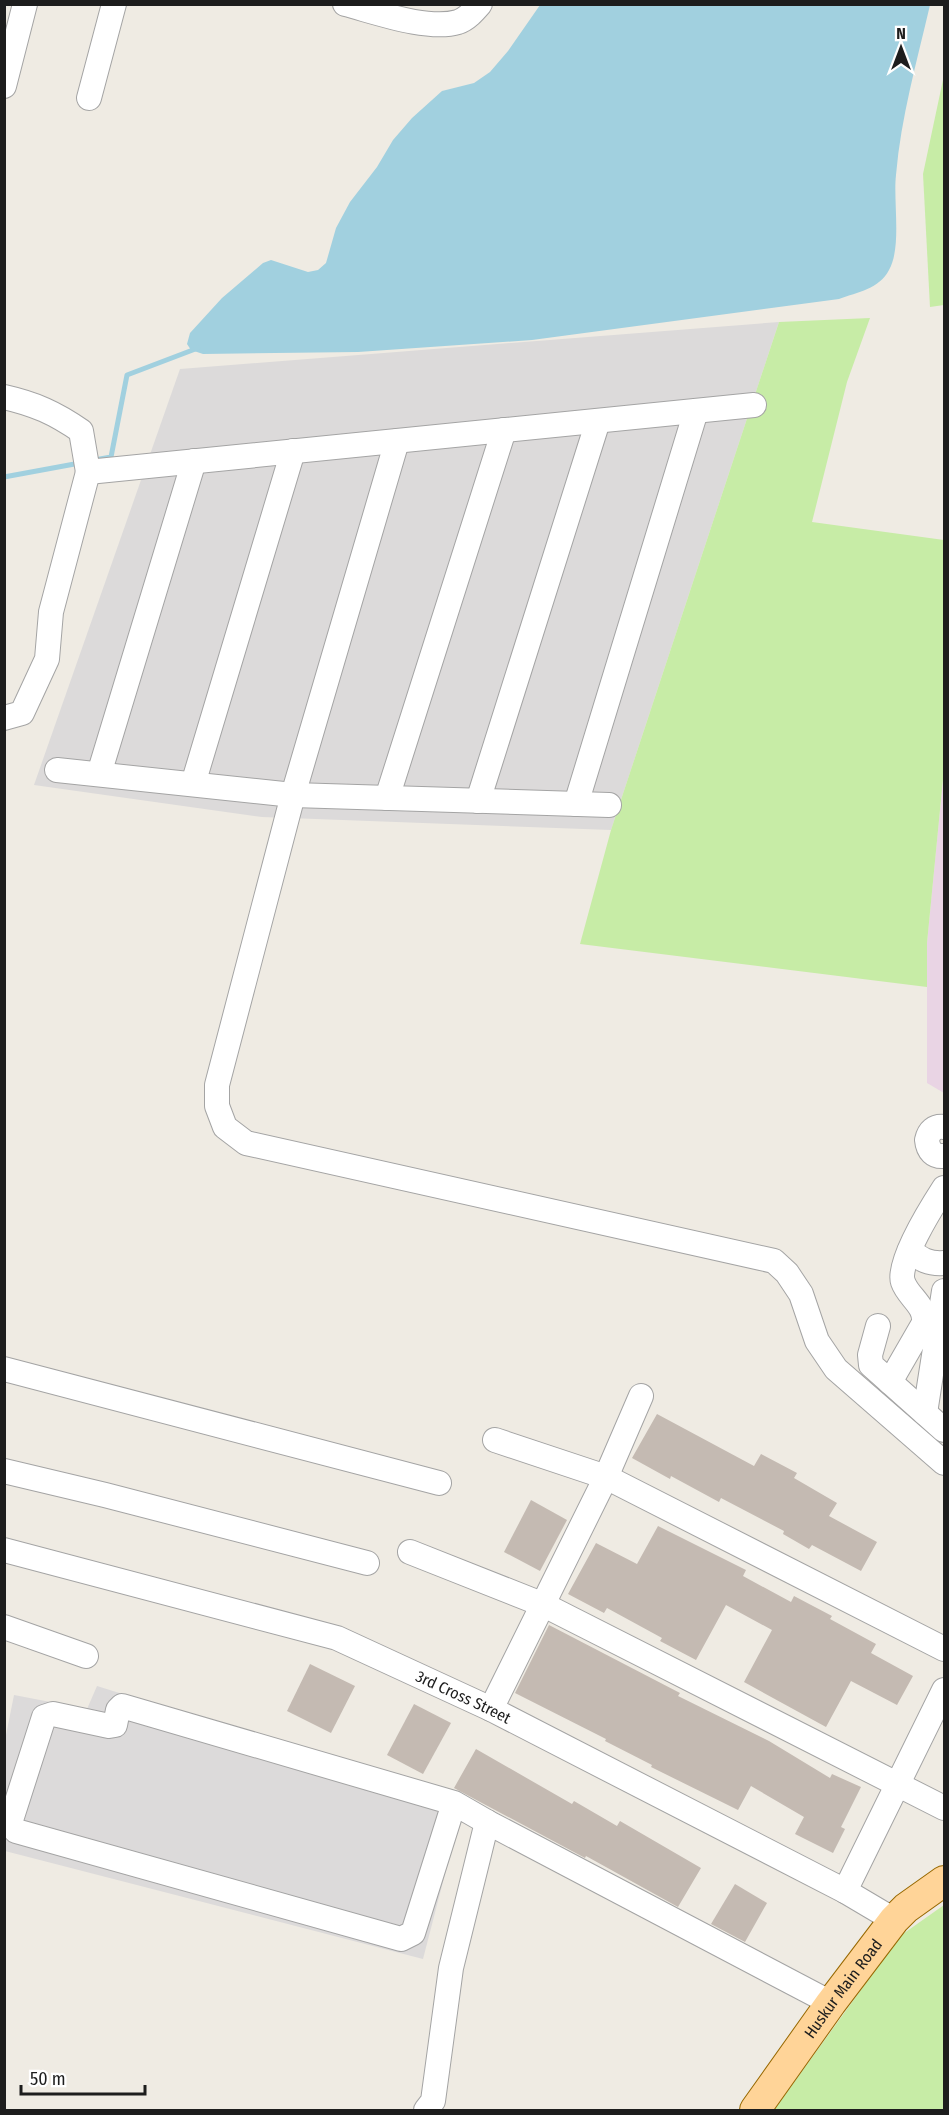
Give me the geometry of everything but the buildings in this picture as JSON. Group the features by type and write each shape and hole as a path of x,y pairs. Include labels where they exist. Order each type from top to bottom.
{"main road":[{"name":"Huskur Main Road","path":"755,2110 831,2003 894,1920 906,1908 945,1881"}],"street":[{"path":"4,86 25,4"},
{"path":"89,98 114,4"},
{"path":"345,4 427,24 460,21 480,4"},
{"path":"4,397 28,402 55,413 81,431 88,472 51,612 47,659 22,713 4,718"},
{"path":"88,472 754,405"},
{"path":"576,804 696,411"},
{"path":"478,801 598,421"},
{"path":"387,798 504,430"},
{"path":"397,441 293,795 217,1085 217,1106 225,1127 246,1143 774,1261 787,1273 801,1294 817,1341 836,1369 945,1463"},
{"path":"193,784 293,451"},
{"path":"99,774 194,461"},
{"path":"57,770 293,795 609,805"},
{"path":"945,1127 936,1127 931,1130 927,1140 930,1151 935,1155 945,1156"},
{"path":"890,1382 924,1323 922,1310 903,1283 902,1266 929,1210 945,1188"},
{"path":"910,1250 920,1260 933,1264 945,1263"},
{"path":"925,1413 945,1291"},
{"path":"878,1326 870,1355 871,1365 945,1430"},
{"path":"4,1369 439,1483"},
{"path":"491,1709 606,1477 641,1396"},
{"path":"495,1440 606,1477 945,1649"},
{"path":"4,1471 367,1563"},
{"name":"3rd Cross Street","path":"4,1550 337,1638 491,1709 845,1891 894,1920"},
{"path":"410,1552 544,1605 945,1808"},
{"path":"4,1627 86,1656"},
{"path":"845,1891 945,1690"},
{"path":"454,1803 413,1933 401,1939 16,1831 10,1823 44,1717 52,1714 109,1726 115,1725 118,1710 122,1706 454,1803 831,2003"},
{"path":"426,2110 433,2101 451,1968 487,1822"}],"shaded area":[{"path":"779,322 611,830 262,817 34,785 180,369"},
{"path":"944,769 944,1093 927,1083 927,943"},
{"path":"97,1686 464,1801 423,1959 5,1851 5,1740 14,1695 87,1709"}],"green space":[{"path":"944,75 944,305 930,307 923,174"},
{"path":"870,318 847,382 812,522 944,540 944,769 927,943 927,987 580,944 611,830 779,322"},
{"path":"944,1905 944,2110 774,2110 900,1936"}],"water":[{"path":"540,5 930,5 898,153 895,186 895,249 893,260 885,276 874,286 839,299 532,340 358,352 203,354 191,350 187,344 190,333 222,298 263,263 271,260 308,272 318,270 326,263 336,228 350,202 377,167 393,140 412,118 442,91 474,83 490,72 508,51"}],"waterway":[{"path":"100,459 111,457 127,375 198,348"},
{"path":"4,477 80,463"}]}
